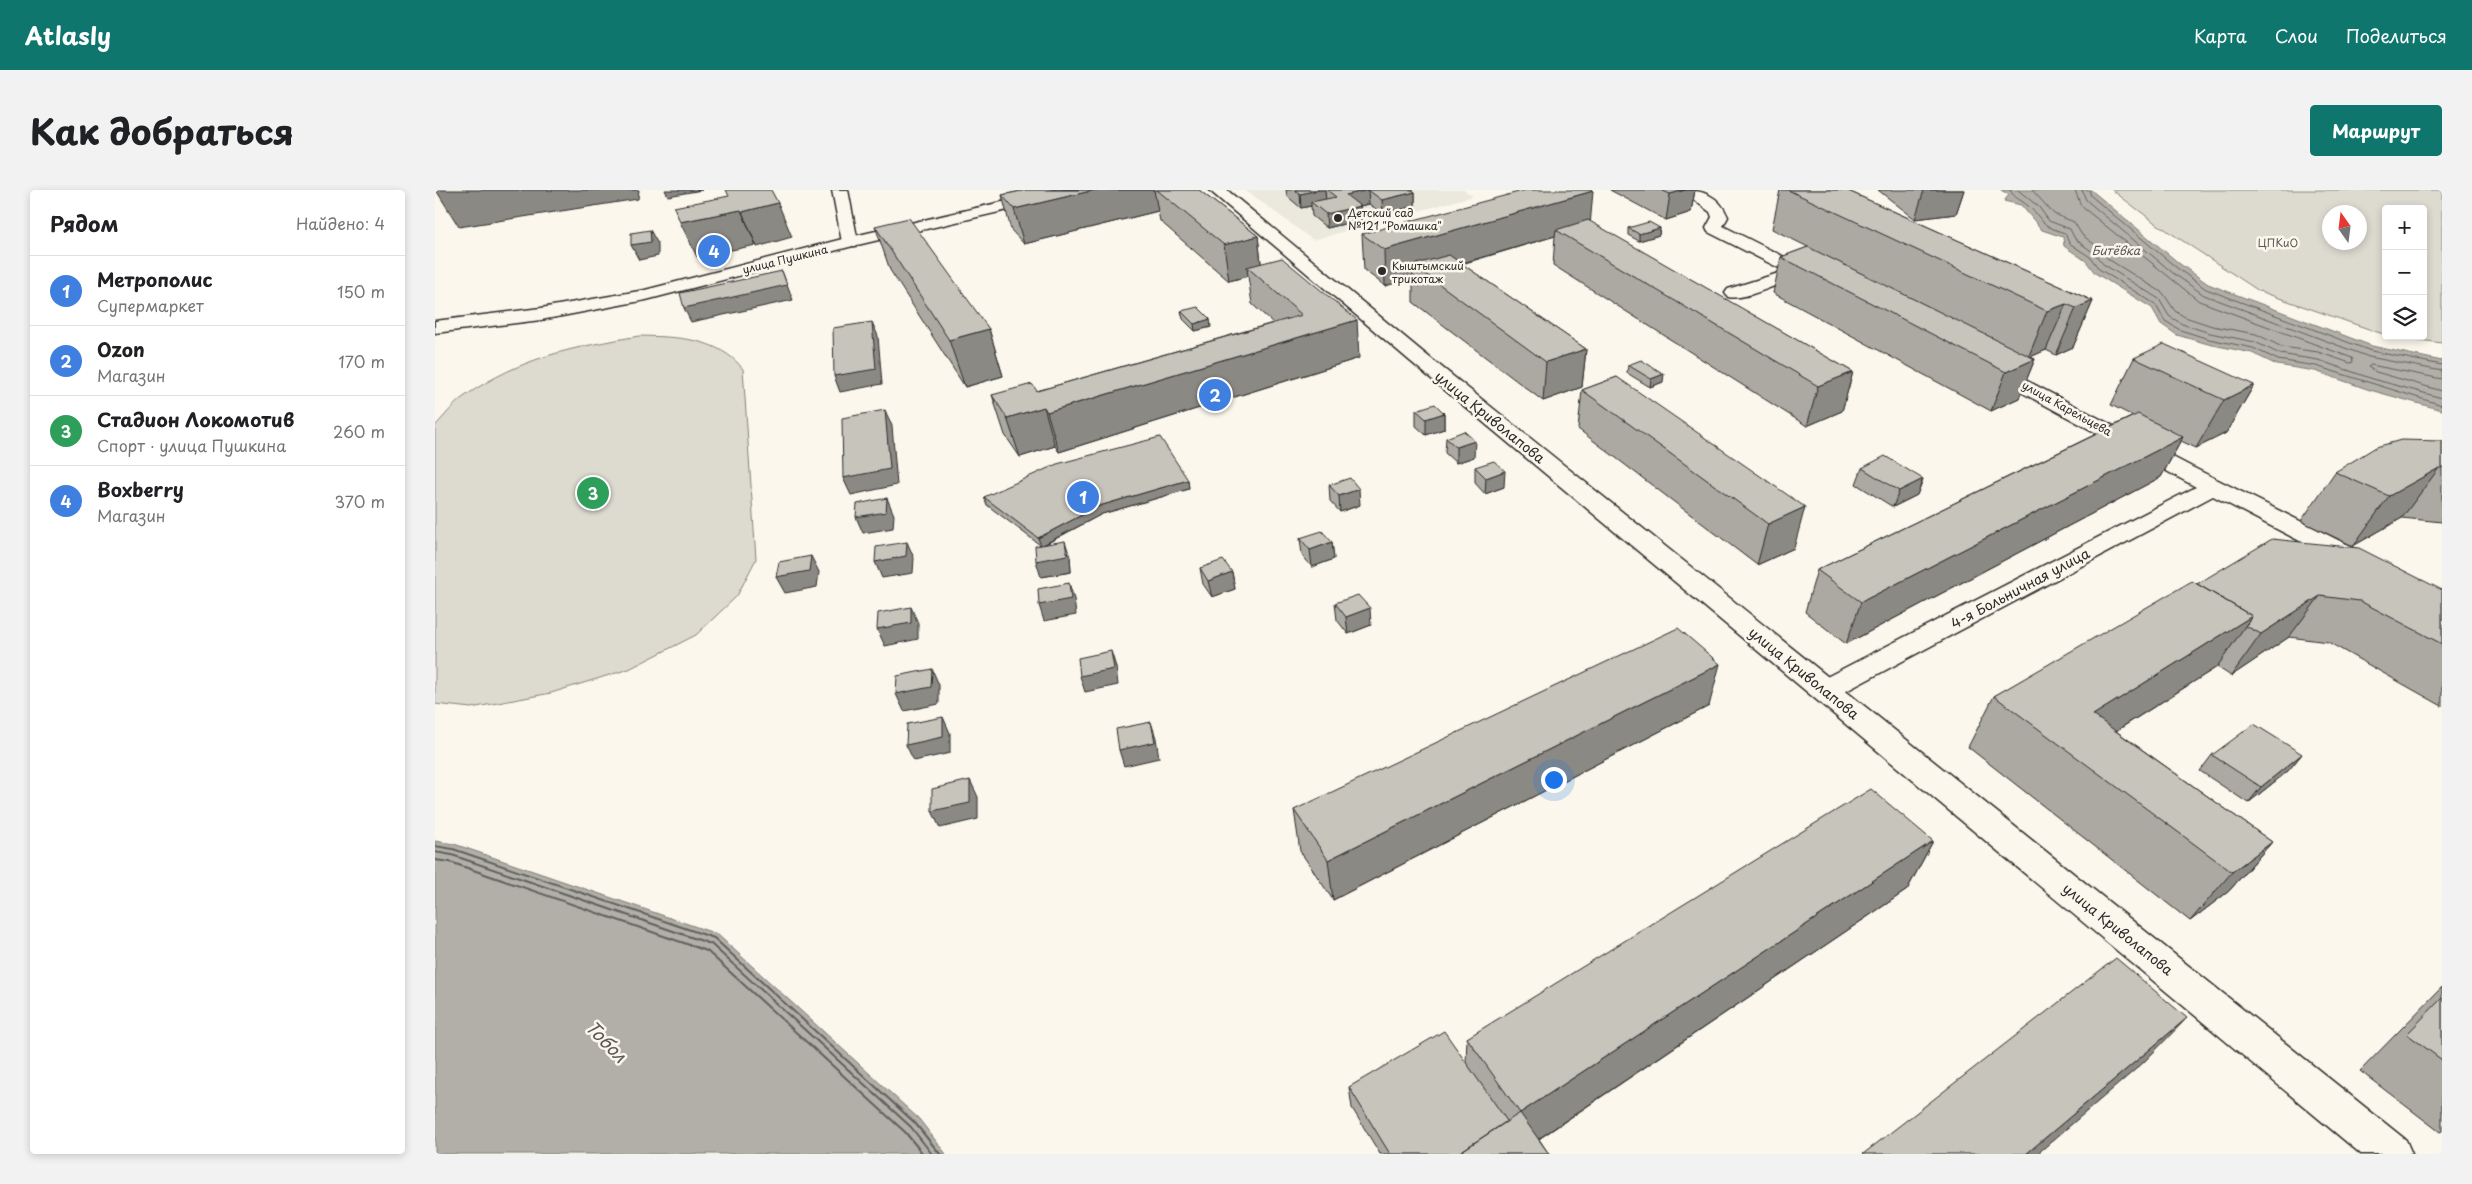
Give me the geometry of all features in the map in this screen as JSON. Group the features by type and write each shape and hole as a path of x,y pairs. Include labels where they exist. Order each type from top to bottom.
{"street":[{"path":"840,190 850,242"},
{"name":"улица Пушкина","path":"435,327 541,314 646,295 850,242 1075,190"},
{"name":"улица Криволапова","path":"1217,190 1417,357 2393,1154"},
{"path":"1689,190 1713,205 1718,211 1720,217 1714,228 1826,285"},
{"path":"1733,293 1800,272"},
{"name":"улица Карельцева","path":"1976,360 2382,573"},
{"name":"4-я Больничная улица","path":"1825,690 2215,486"}],"shaded area":[{"name":"Детский сад №121 \"Ромашка\"","path":"1245,190 1464,190 1473,196 1313,240"}],"green space":[{"name":"ЦПКиО","path":"2112,190 2442,190 2442,343 2419,340 2427,340 2427,205 2382,205 2382,334 2259,291 2154,222"},
{"path":"639,336 682,338 709,345 733,358 743,369 756,559 737,596 696,635 629,669 551,693 471,708 435,704 435,426 461,399 507,372 549,355"}],"water":[{"name":"Битёвка","path":"2001,190 2091,190 2180,264 2208,284 2372,346 2442,361 2442,410 2370,390 2315,371 2277,365 2252,353 2208,344 2177,335 2161,324 2152,308 2095,273 2086,261 2064,246 2063,237 2042,230 2021,205 2004,201 2009,195"},
{"name":"Тобол","path":"435,841 454,844 717,934 919,1119 946,1154 435,1154"}],"building":[{"path":"726,190 771,190 778,203 742,212 741,210 680,222 674,207 729,196"},
{"path":"1026,190 1095,190 1014,209 1002,195"},
{"path":"1157,190 1199,190 1258,236 1224,245"},
{"path":"1295,190 1318,190 1300,194"},
{"path":"1327,190 1368,190 1346,195 1360,206 1326,214 1311,202 1336,197"},
{"path":"1368,190 1412,190 1415,192 1382,200"},
{"path":"1526,190 1593,191 1384,250 1362,234"},
{"path":"1661,190 1685,190 1670,194"},
{"path":"1788,190 1846,190 2093,301 2076,308 2066,304 2047,311"},
{"path":"909,218 989,329 949,340 875,226"},
{"path":"1588,220 1853,372 1818,386 1556,230"},
{"path":"1649,222 1660,228 1639,234 1628,228"},
{"path":"650,230 651,242 631,245 631,233"},
{"path":"1808,247 2035,359 2006,372 1781,257"},
{"path":"1449,255 1586,349 1546,362 1413,265"},
{"path":"1282,258 1357,320 1047,412 1044,407 1007,418 992,395 1032,384 1037,391 1302,315 1247,267"},
{"path":"782,271 787,285 684,308 680,293"},
{"path":"1198,307 1210,319 1194,324 1181,311"},
{"path":"872,322 876,369 834,376 833,328"},
{"path":"2164,344 2254,385 2224,400 2134,358"},
{"path":"1641,360 1664,374 1651,379 1628,365"},
{"path":"1617,377 1805,507 1768,524 1582,390"},
{"path":"1435,404 1444,413 1426,419 1416,410"},
{"path":"885,410 890,469 843,478 842,418"},
{"path":"2138,414 2183,437 1861,602 1817,570"},
{"path":"1464,431 1475,441 1456,447 1446,438"},
{"path":"1160,437 1188,480 1099,506 1038,538 984,497 1057,464"},
{"path":"2401,440 2442,441 2442,468 2389,496 2335,472 2376,447"},
{"path":"1885,456 1923,479 1899,491 1862,468"},
{"path":"1494,461 1505,471 1486,478 1475,467"},
{"path":"1350,478 1359,489 1339,496 1329,485"},
{"path":"887,498 886,512 856,517 857,504"},
{"path":"1322,531 1332,542 1310,550 1300,538"},
{"path":"2272,539 2359,548 2442,590 2442,644 2360,601 2320,596 2261,634 2246,626 2252,616 2197,584"},
{"path":"1065,541 1067,555 1036,561 1035,546"},
{"path":"907,542 906,556 875,562 876,547"},
{"path":"811,556 809,571 776,577 779,562"},
{"path":"1223,560 1232,572 1208,581 1200,568"},
{"path":"2192,581 2252,616 2093,715 2272,842 2232,872 1994,696"},
{"path":"1069,583 1071,599 1039,605 1038,589"},
{"path":"1358,595 1370,608 1346,617 1335,603"},
{"path":"911,607 911,623 877,629 878,613"},
{"path":"1678,628 1720,664 1328,860 1294,810"},
{"path":"1111,651 1114,669 1080,676 1078,658"},
{"path":"932,669 931,687 896,694 897,676"},
{"path":"943,717 943,737 906,745 907,724"},
{"path":"1151,722 1155,742 1119,750 1116,729"},
{"path":"2254,724 2302,754 2261,787 2212,755"},
{"path":"970,780 970,803 932,811 932,789"},
{"path":"1871,789 1933,841 1520,1113 1467,1038"},
{"path":"2116,958 2187,1018 2026,1154 1863,1154"},
{"path":"2442,998 2442,1060 2407,1034"},
{"path":"1444,1031 1507,1121 1457,1154 1390,1154 1349,1087"},
{"path":"1520,1113 1549,1154 1457,1154"}],"place":[{"name":"Детский сад №121 \"Ромашка\"","path":"1338,218"},
{"name":"Boxberry","path":"714,251"},
{"name":"Кыштымский трикотаж","path":"1382,271"},
{"name":"Ozon","path":"1215,395"},
{"name":"Стадион Локомотив","path":"593,493"},
{"name":"Метрополис","path":"1083,497"}]}
